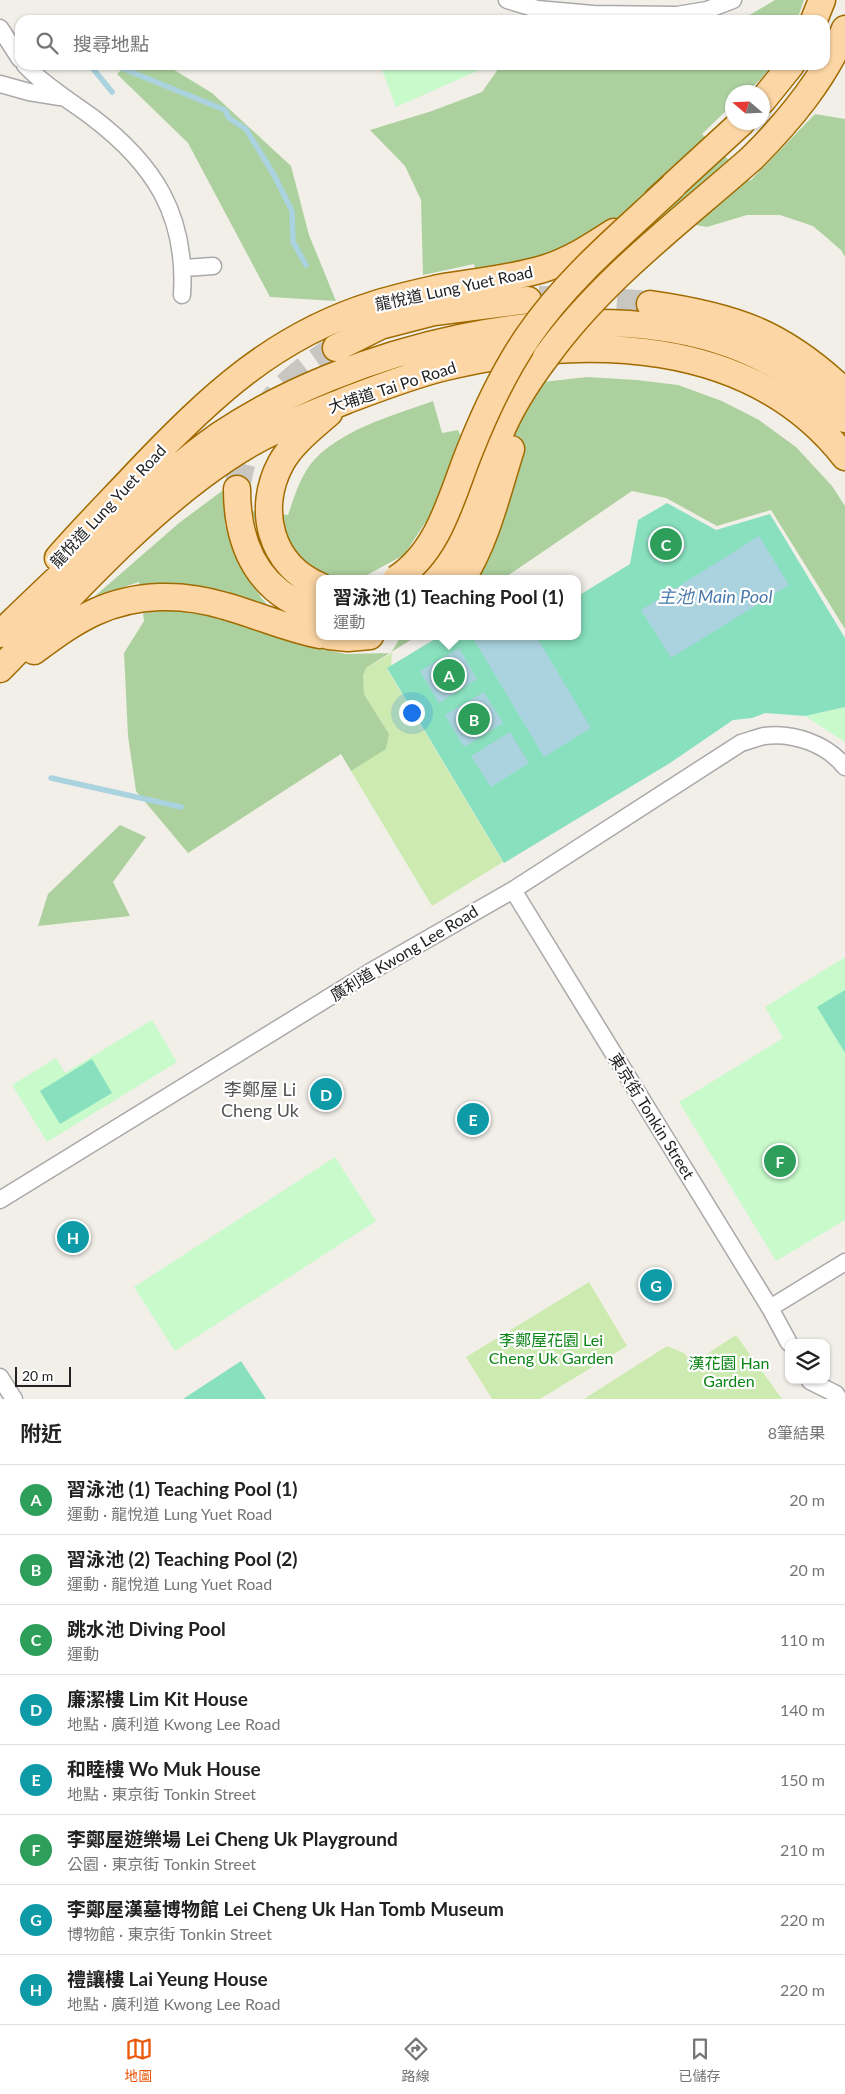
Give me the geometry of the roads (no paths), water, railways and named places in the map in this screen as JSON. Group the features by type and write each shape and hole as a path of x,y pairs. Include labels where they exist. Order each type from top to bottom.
{"main road":[{"path":"816,15 822,0"},
{"path":"830,60 845,29"},
{"path":"770,91 787,70"},
{"path":"432,575 453,548 465,525 512,406 527,381 563,334 599,293 752,158 778,131 811,90 824,70"},
{"name":"龍悅道 Lung Yuet Road","path":"0,625 82,531 196,413 227,385 256,364 302,334 372,305 404,296 522,275 568,260 620,228 673,186 734,130"},
{"path":"401,575 413,565 428,547 440,526 484,415 512,361 529,335 574,280 673,186"},
{"path":"336,348 380,326 434,312 528,300"},
{"path":"650,304 713,315 746,325 775,338 800,354 845,392"},
{"name":"大埔道 Tai Po Road","path":"0,634 156,486 188,458 221,435 278,402 327,379 399,354 439,343 495,332 555,325 616,324 678,331 718,340 761,357 801,382 845,419"},
{"name":"大埔道 Tai Po Road","path":"0,669 114,554 202,476 228,458 278,428 342,402 414,376 476,360 547,351 576,350 627,350 686,358 713,366 759,386 800,412 845,457"},
{"path":"464,575 482,539 524,406 546,357"},
{"path":"316,584 296,572 284,558 275,542 269,525 268,506 270,488 282,462 297,442 342,402"},
{"path":"237,489 237,512 240,534 248,554 276,590 316,610"},
{"path":"0,674 72,624 94,612 114,604 159,597 202,600 316,634"}],"street":[{"path":"507,0 537,9 593,14 668,15 707,10 734,0"},
{"path":"0,28 15,52"},
{"path":"31,70 46,84 112,133 154,180 168,204 177,231 184,268 182,295"},
{"path":"0,84 29,92 65,98"},
{"path":"184,268 213,266"},
{"name":"廣利道 Kwong Lee Road","path":"0,1200 370,972 513,890 741,743 764,736 786,736 814,743 837,756 845,767"},
{"name":"東京街 Tonkin Street","path":"513,890 770,1308 787,1339"},
{"path":"770,1308 845,1262"},
{"path":"0,1376 14,1399"},
{"path":"811,1384 815,1399"},
{"path":"816,1384 836,1394 839,1399"}],"water":[{"path":"671,525 686,549 661,564 646,539"},
{"name":"主池 Main Pool","path":"759,536 789,585 671,658 641,610"},
{"path":"474,640 538,640 591,728 544,757"},
{"path":"459,648 477,679 439,703 420,671"},
{"path":"484,692 503,723 464,747 445,715"},
{"path":"510,732 529,763 491,787 471,756"}],"waterway":[{"path":"94,70 112,92"},
{"path":"126,70 225,110 229,118 246,129 274,175 292,211 293,242 306,265"},
{"path":"51,778 181,807"}],"tunnel":[{"path":"539,299 582,299 650,304"},
{"path":"237,489 249,442 268,406 296,376 336,348"}],"place":[{"name":"跳水池 Diving Pool","path":"666,544"},
{"name":"習泳池 (1) Teaching Pool (1)","path":"449,675"},
{"name":"習泳池 (2) Teaching Pool (2)","path":"474,719"},
{"name":"廉潔樓 Lim Kit House","path":"326,1094"},
{"name":"和睦樓 Wo Muk House","path":"473,1119"},
{"name":"李鄭屋遊樂場 Lei Cheng Uk Playground","path":"780,1161"},
{"name":"禮讓樓 Lai Yeung House","path":"73,1237"},
{"name":"李鄭屋漢墓博物館 Lei Cheng Uk Han Tomb Museum","path":"656,1285"}],"district":[{"name":"李鄭屋 Li Cheng Uk","path":"260,1100"}],"park label":[{"name":"李鄭屋花園 Lei Cheng Uk Garden","path":"551,1349"},
{"name":"漢花園 Han Garden","path":"729,1372"}]}
